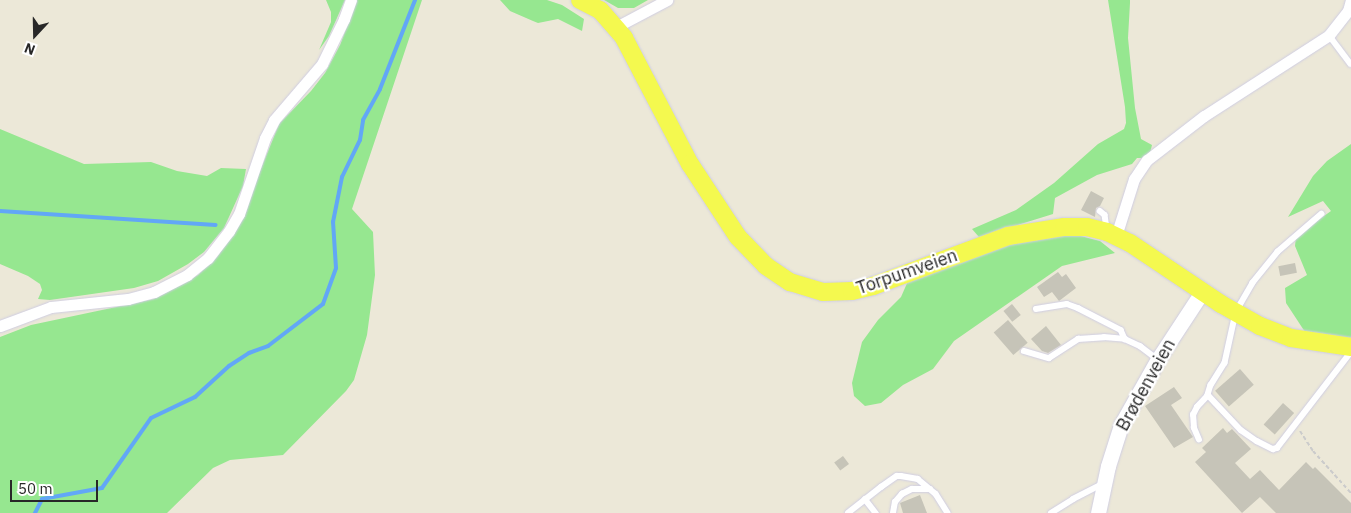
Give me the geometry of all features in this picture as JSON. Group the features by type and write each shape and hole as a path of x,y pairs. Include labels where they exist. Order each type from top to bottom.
{"main road":[{"name":"Torpumveien","path":"580,0 600,10 616,27 690,164 738,237 766,266 790,282 823,292 845,292 873,286 1008,236 1064,227 1087,227 1112,234 1236,313 1291,338 1351,347"},
{"name":"Brødenveien","path":"1098,513 1103,484 1121,425 1158,359 1202,292"}],"street":[{"path":"0,326 51,307 128,299 154,292 187,275 208,258 229,232 239,214 265,138 274,120 322,64 338,34 351,0"},
{"path":"616,27 667,0"},
{"path":"1112,234 1134,179 1147,160 1204,116 1329,34 1348,11 1351,0"}],"lane":[{"path":"1329,34 1351,64"},
{"path":"1100,211 1105,215 1112,234"},
{"path":"1199,440 1194,428 1193,415 1208,395 1211,385 1224,363 1236,313 1264,268 1278,252 1322,214"},
{"path":"1036,309 1068,304 1121,330 1125,339"},
{"path":"1024,351 1049,358 1078,339 1125,339 1140,346 1158,359"},
{"path":"1208,395 1241,430 1274,449 1296,425 1351,352"},
{"path":"848,513 897,476 918,479 930,489 948,513"},
{"path":"1051,513 1072,499 1103,484"},
{"path":"893,513 895,502 902,494 912,489 930,489"},
{"path":"865,499 876,513"}],"path":[{"path":"1296,425 1313,451 1351,493"}],"green space":[{"path":"326,0 345,0 329,36 319,50 331,22 331,12"},
{"path":"357,0 422,0 352,209 373,232 375,275 367,335 354,380 346,391 283,455 230,460 213,468 167,513 0,513 0,337 31,325 154,299 198,275 217,257 236,230 279,124 311,91 325,73 340,45"},
{"path":"500,0 547,0 562,5 584,19 582,31 558,19 538,23 510,11"},
{"path":"604,0 648,0 634,8 618,8"},
{"path":"1108,0 1130,0 1128,38 1135,108 1141,139 1152,145 1150,153 1142,158 1137,158 1132,164 1097,175 1055,198 1053,214 979,237 972,229 1016,210 1054,183 1098,144 1124,129 1126,123 1125,107"},
{"path":"0,129 84,164 151,162 177,171 207,176 221,168 246,169 243,186 224,228 204,252 188,264 158,281 134,288 50,300 38,299 42,290 40,284 28,276 0,264"},
{"path":"1351,144 1351,341 1307,335 1286,303 1285,288 1307,275 1295,246 1296,236 1331,211 1323,201 1288,217 1313,176 1327,161"},
{"path":"1073,234 1100,241 1115,253 1062,266 954,341 933,369 903,385 881,403 865,406 854,396 852,383 862,342 878,320 901,297 908,281 996,248 1046,236"}],"building":[{"path":"1091,191 1104,198 1100,206 1096,208 1095,217 1081,210"},
{"path":"1295,263 1297,273 1280,276 1278,266"},
{"path":"1058,272 1062,277 1066,274 1076,288 1059,301 1052,292 1044,297 1037,287"},
{"path":"1012,304 1021,315 1012,322 1003,311"},
{"path":"1008,320 1028,343 1013,355 994,332"},
{"path":"1046,326 1061,345 1048,353 1042,351 1031,339"},
{"path":"1240,369 1254,385 1229,406 1215,391"},
{"path":"1174,387 1182,398 1171,405 1193,437 1174,448 1145,406"},
{"path":"1283,403 1294,413 1275,435 1264,425"},
{"path":"1223,428 1227,433 1232,429 1251,449 1235,463 1250,479 1260,470 1279,490 1306,462 1313,469 1315,467 1351,503 1351,513 1276,513 1260,497 1242,513 1195,462 1206,452 1202,448"},
{"path":"843,456 849,464 840,471 834,463"},
{"path":"920,495 927,513 903,513 900,503"}],"waterway":[{"path":"35,513 42,499 102,488 151,418 195,397 229,366 249,353 268,346 323,304 336,268 333,222 342,177 360,140 363,120 380,89 415,0"},
{"path":"0,211 216,225"}]}
